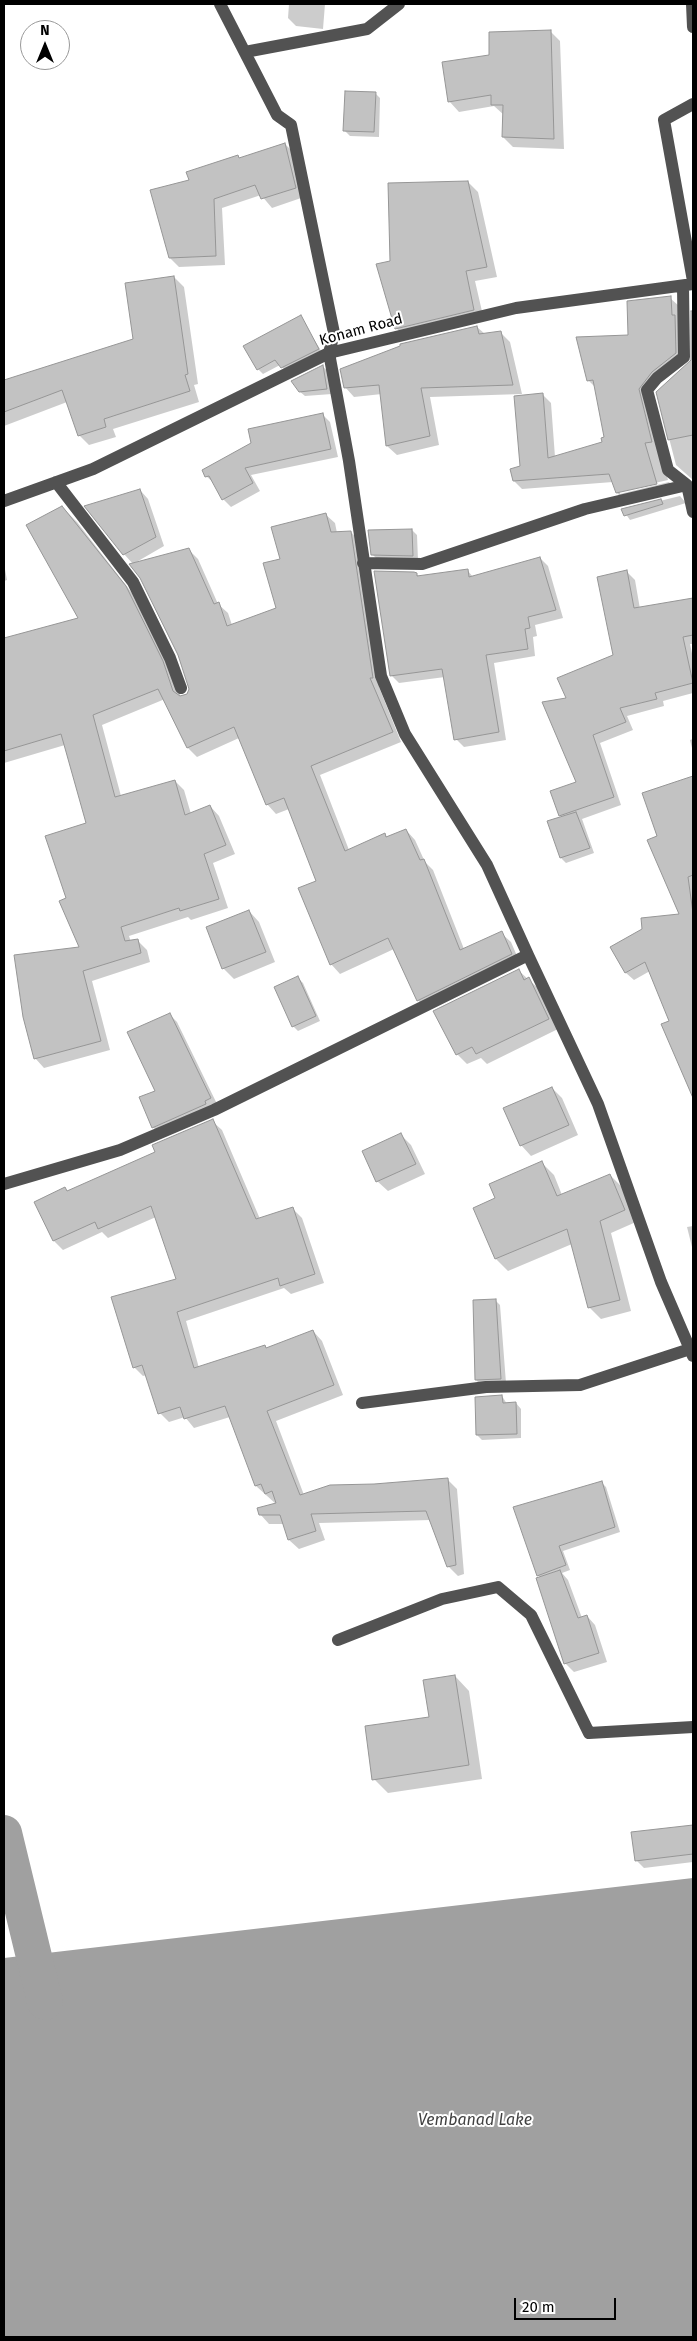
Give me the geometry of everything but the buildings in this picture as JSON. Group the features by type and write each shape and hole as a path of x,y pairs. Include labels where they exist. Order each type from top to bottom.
{"street":[{"path":"220,4 277,116 291,124 334,333 329,354 349,461 382,676 405,734 487,865 598,1104 661,1282 692,1352 580,1385 486,1388 362,1403"},
{"path":"245,52 367,29 399,4"},
{"path":"692,4 693,27"},
{"path":"693,104 664,120 690,284 684,357 657,378 647,390 668,470 687,485 693,512"},
{"name":"Konam Road","path":"4,501 93,469 329,354 516,308 690,284"},
{"path":"56,482 133,582 170,658 182,688"},
{"path":"364,563 422,564 585,509 687,485"},
{"path":"4,1184 120,1150 214,1110 528,955"},
{"path":"338,1640 442,1599 498,1587 532,1615 589,1733 693,1728"}],"water":[{"name":"Vembanad Lake","path":"693,1878 693,2337 4,2337 4,1958"}],"waterway":[{"path":"4,1833 45,2002"}]}
